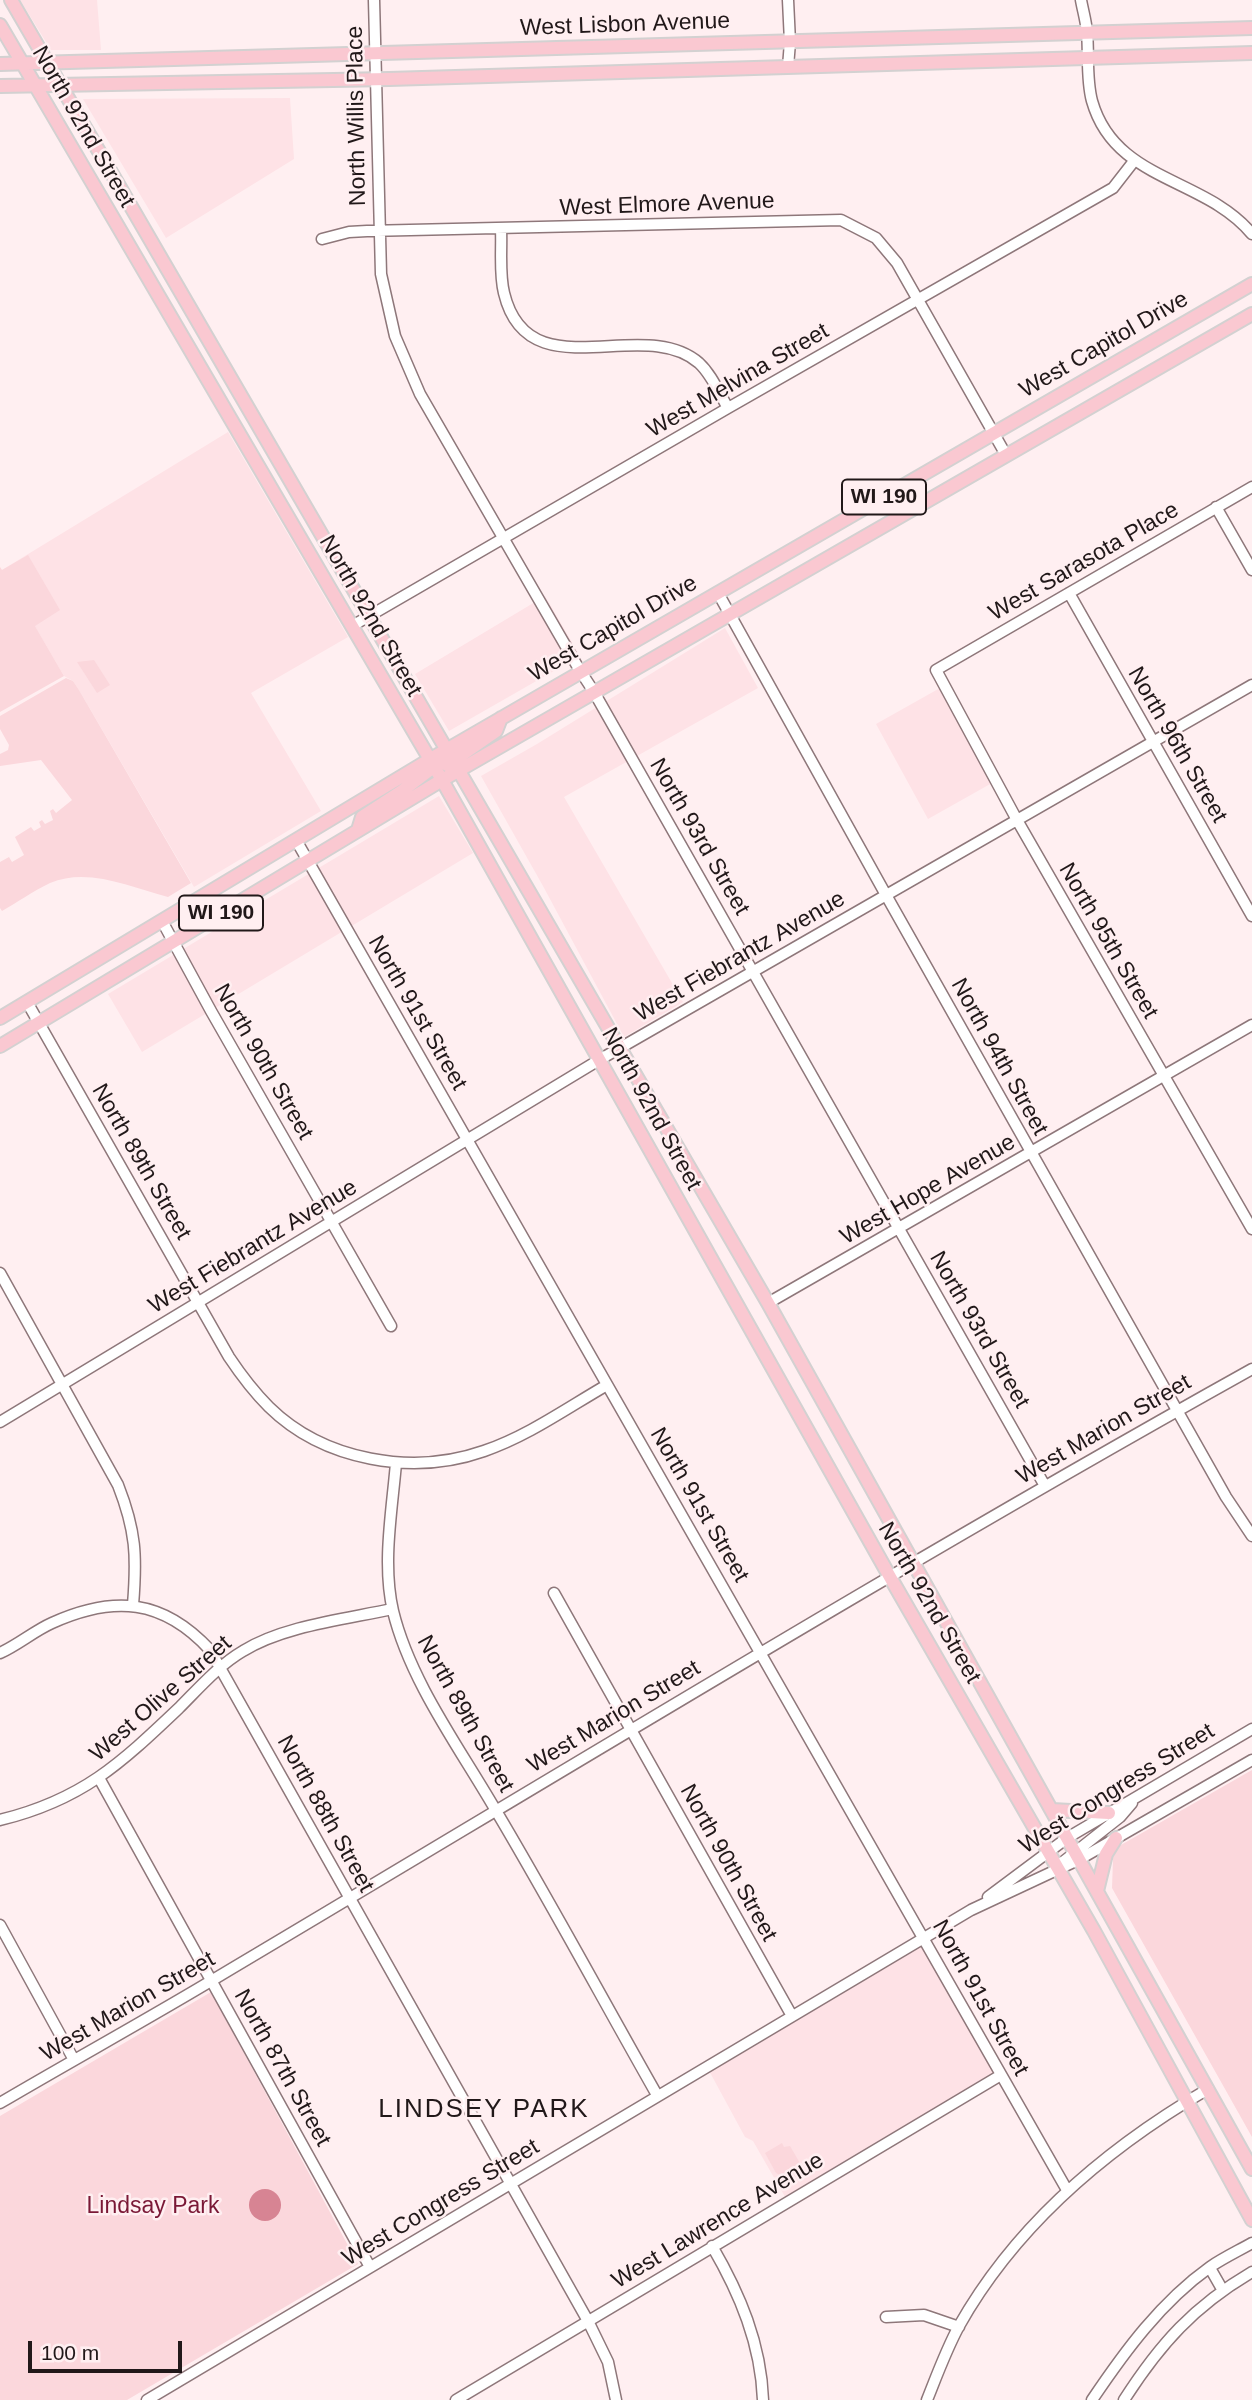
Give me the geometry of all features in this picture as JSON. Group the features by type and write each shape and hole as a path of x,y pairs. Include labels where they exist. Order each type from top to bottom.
{"main road":[{"name":"North 92nd Street","path":"11,0 768,1303 1252,2169"},
{"name":"North 92nd Street","path":"0,26 442,780 1188,2101 1252,2220"},
{"name":"West Lisbon Avenue","path":"0,64 1252,28"},
{"name":"West Lisbon Avenue","path":"0,86 377,79 1252,53"},
{"path":"135,256 154,243"},
{"name":"West Capitol Drive","path":"0,1046 442,780 453,760 501,719 1252,284"},
{"name":"West Capitol Drive","path":"0,1018 296,840 432,764 453,760 594,692 1252,314"},
{"path":"358,830 362,817 432,764"},
{"path":"1052,1810 1110,1813"},
{"path":"1097,1891 1106,1854 1116,1838"}],"street":[{"name":"North Willis Place","path":"374,0 379,231"},
{"path":"788,67 789,0"},
{"path":"1081,0 1087,32 1089,85 1099,120 1112,139 1134,161 1224,207 1252,234"},
{"name":"West Melvina Street","path":"352,626 1113,188 1134,161"},
{"name":"West Elmore Avenue","path":"322,239 349,232 841,220 876,238 897,263 918,301"},
{"path":"501,229 504,293 516,321 528,333 542,342 558,347 668,347 699,363 728,408"},
{"name":"North 93rd Street","path":"379,231 388,307 405,362 421,394 754,971 1045,1486"},
{"path":"918,301 1006,456"},
{"name":"West Sarasota Place","path":"936,670 1252,487"},
{"path":"1216,507 1252,570"},
{"name":"North 94th Street","path":"718,593 1031,1153 1226,1497 1252,1536"},
{"name":"North 96th Street","path":"1069,593 1252,916"},
{"name":"North 95th Street","path":"936,670 1017,820 1252,1229"},
{"name":"West Fiebrantz Avenue","path":"0,1422 599,1060 1252,685"},
{"name":"North 91st Street","path":"296,840 1067,2190"},
{"name":"North 90th Street","path":"162,920 391,1326"},
{"name":"North 89th Street","path":"26,1002 245,1380 271,1409 298,1430 359,1457 396,1463 388,1574 392,1609 400,1636 419,1679 657,2095"},
{"name":"West Hope Avenue","path":"768,1303 1252,1025"},
{"path":"0,1273 118,1485 130,1516 136,1559 133,1605 93,1607 51,1623 0,1653"},
{"name":"West Marion Street","path":"0,2104 212,1981 761,1651 1252,1369"},
{"path":"396,1463 443,1461 483,1452 517,1437 607,1385"},
{"name":"North 90th Street","path":"554,1593 792,2016"},
{"name":"North 88th Street","path":"133,1605 164,1615 196,1635 221,1667 588,2321 608,2362 616,2400"},
{"name":"West Olive Street","path":"0,1820 28,1813 66,1797 99,1778 129,1756 221,1667 264,1639 392,1609"},
{"name":"West Congress Street","path":"971,1910 1067,1838 1252,1729"},
{"name":"West Congress Street","path":"147,2400 971,1910 1057,1869 1077,1855 1116,1838 1252,1760"},
{"name":"North 87th Street","path":"99,1778 370,2267"},
{"path":"1077,1855 1120,1817 1137,1797"},
{"path":"0,1925 74,2060"},
{"name":"West Lawrence Avenue","path":"456,2400 1001,2075"},
{"path":"927,2400 959,2327 1009,2253 1067,2190 1125,2142 1208,2089"},
{"path":"1092,2400 1124,2353 1167,2305 1210,2267 1252,2242"},
{"path":"712,2246 741,2301 752,2331 762,2379 763,2400"},
{"path":"1210,2267 1222,2289"},
{"path":"1124,2400 1144,2369 1182,2323 1222,2289 1252,2272"},
{"path":"886,2316 924,2315 959,2327"}],"shaded area":[{"path":"20,0 97,0 101,50 51,50"},
{"path":"290,98 294,159 166,238 83,99"},
{"path":"228,432 348,637 251,693 321,811 194,887 79,690 73,681 64,676 2,570"},
{"path":"545,596 580,656 449,731 415,674"},
{"path":"725,628 758,688 564,797 683,1002 624,1037 481,776"},
{"path":"940,688 992,783 928,819 876,724"},
{"path":"439,796 473,853 142,1052 108,994"},
{"path":"924,1938 1001,2075 788,2202 753,2141 745,2137 707,2067"},
{"path":"265,2189 277,2193 281,2205 277,2217 265,2221 253,2217 249,2205 253,2193"}],"green space":[{"path":"28,555 60,610 35,626 64,676 0,712 0,567 2,570"},
{"path":"94,660 110,685 97,693 77,662"},
{"path":"66,678 73,681 79,690 191,883 168,897 109,880 79,877 64,879 44,886 2,911 0,862 9,857 12,862 24,855 15,837 31,827 34,831 41,827 39,822 42,820 45,824 53,820 50,811 53,809 56,813 72,800 41,760 0,766 0,754 8,750 9,745 0,729 0,716"},
{"path":"1252,1770 1252,2137 1112,1888 1113,1860 1109,1860 1114,1849"},
{"name":"Lindsay Park","path":"211,1992 358,2264 127,2400 0,2400 0,2116"},
{"path":"782,2143 784,2147 790,2146 801,2165 800,2174 790,2181 776,2173 765,2153"}],"district":[{"name":"LINDSEY PARK","path":"484,2110"}]}
